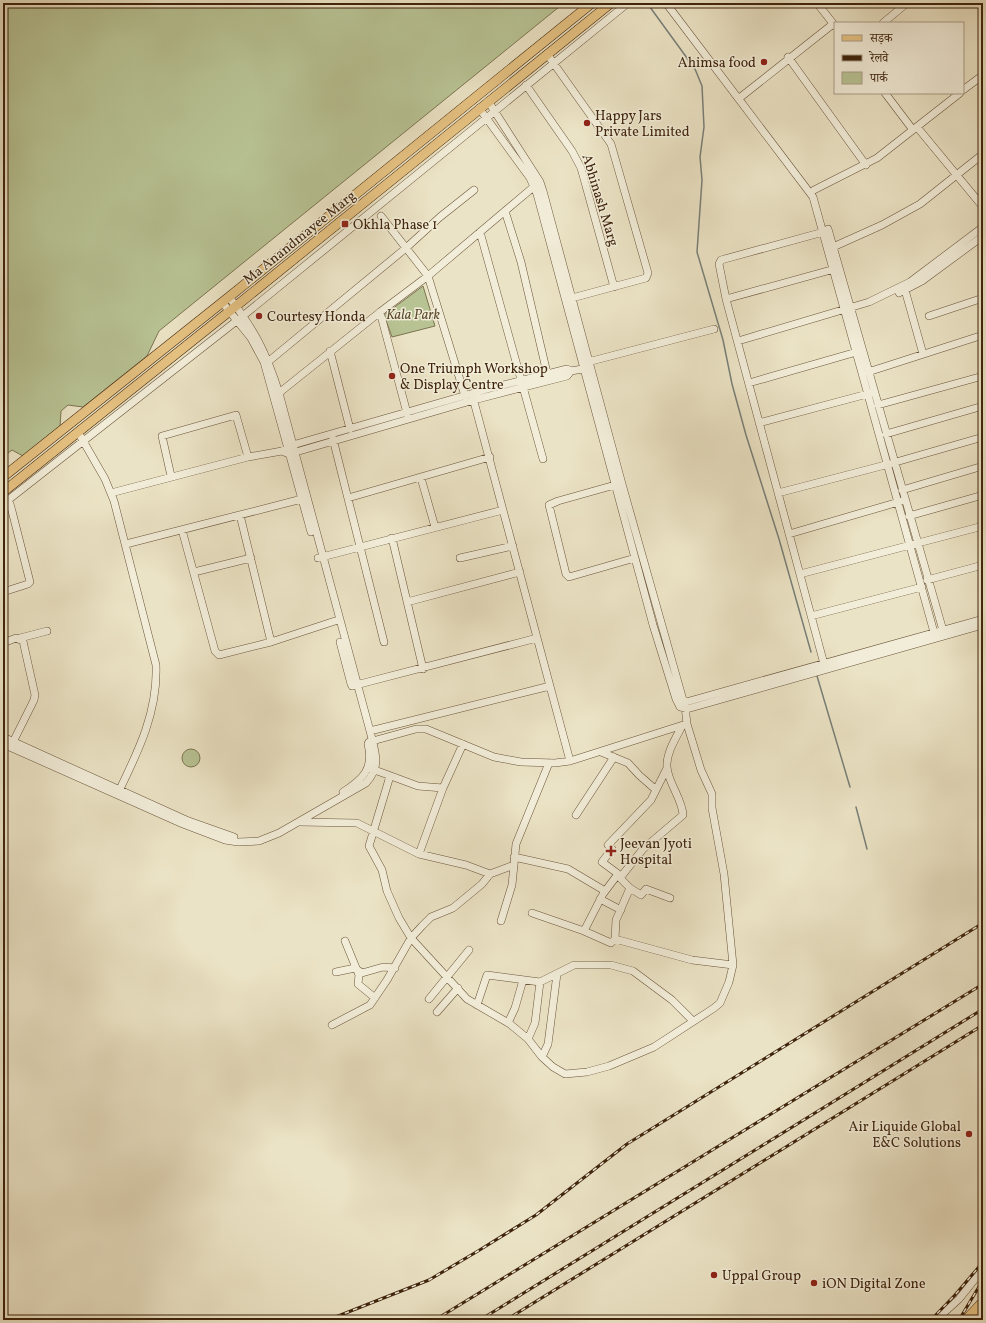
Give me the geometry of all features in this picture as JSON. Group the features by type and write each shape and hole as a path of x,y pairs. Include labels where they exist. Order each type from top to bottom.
{"highway":[{"path":"967,1320 983,1303"}],"main road":[{"name":"Ma Anandmayee Marg","path":"3,477 592,3"},
{"name":"Ma Anandmayee Marg","path":"3,492 233,309 479,108 611,3"}],"street":[{"path":"3,592 30,582 12,511 4,500 84,441 244,315 628,3"},
{"path":"666,3 809,190 833,247 836,269"},
{"path":"671,3 814,190 892,464 935,636"},
{"path":"742,96 788,57 834,25 817,3"},
{"path":"884,22 907,3"},
{"path":"979,3 983,9"},
{"path":"547,54 611,144 648,273 646,278 572,298"},
{"path":"788,57 866,165"},
{"path":"964,89 983,75"},
{"name":"Abhinash Marg","path":"526,85 572,151 581,168 614,287"},
{"path":"886,94 983,207"},
{"path":"814,190 866,165 959,94"},
{"path":"488,101 537,184 572,298 586,365 615,485 676,699 680,707 685,709 935,636"},
{"path":"390,776 383,804 372,831 370,849 382,870 387,891 399,918 411,938 467,999 508,1023 528,1039 542,1057 553,1067 565,1074 601,1068 654,1047 720,1003 729,982 733,965 726,896 712,808 712,794 702,773 684,725 685,709 683,700 586,365 537,184 530,178 479,108"},
{"path":"833,247 882,225 920,204 983,154"},
{"path":"279,393 330,351 428,276 537,184"},
{"path":"269,361 474,190"},
{"path":"505,211 521,262 547,373"},
{"path":"381,216 428,276 465,396"},
{"path":"738,341 869,302 910,282 983,227"},
{"path":"824,664 726,298 719,264 721,260 826,231"},
{"path":"480,232 543,459"},
{"path":"869,302 875,302 905,290 922,281 983,236"},
{"path":"726,298 836,269"},
{"path":"905,290 923,354"},
{"path":"929,316 983,298"},
{"path":"226,299 233,309 237,320 251,338 264,362 320,557 354,686 370,732 370,742"},
{"path":"233,309 244,315 269,361 279,393 289,450 302,499 320,557 335,621 376,764 372,769 345,790 288,824 261,838"},
{"path":"380,312 407,413"},
{"path":"111,493 248,457 289,450 521,384 568,376 572,371 586,365 714,330"},
{"path":"868,372 983,335"},
{"path":"330,351 350,429"},
{"path":"860,351 868,372 871,393 878,405 892,464 902,490 902,501 909,516 913,544 927,580 944,634"},
{"path":"749,383 860,351"},
{"path":"521,384 547,373 566,369 572,371"},
{"path":"878,405 983,376"},
{"path":"759,423 871,393"},
{"path":"333,438 350,429 465,396 473,397"},
{"path":"473,397 570,762"},
{"path":"886,434 983,406"},
{"path":"172,476 162,436 236,415 248,457"},
{"path":"78,432 111,493 126,544 156,665 156,690 146,731 118,792"},
{"path":"778,493 892,464 983,437"},
{"path":"333,438 384,642"},
{"path":"348,498 490,457"},
{"path":"902,490 983,466"},
{"path":"421,478 435,527"},
{"path":"615,485 558,501 549,505 566,574 569,577 635,558"},
{"path":"909,516 983,495"},
{"path":"126,544 302,499"},
{"path":"789,534 902,501"},
{"path":"320,557 503,510"},
{"path":"240,515 271,642"},
{"path":"800,574 983,526"},
{"path":"182,530 217,653 221,655 271,642 335,621"},
{"path":"392,538 423,669"},
{"path":"460,558 513,546"},
{"path":"194,572 251,558"},
{"path":"927,580 983,565"},
{"path":"407,602 520,572"},
{"path":"811,616 922,587"},
{"path":"944,634 983,619"},
{"path":"683,700 686,702 824,664 983,625"},
{"path":"3,643 47,631"},
{"path":"13,742 34,700 35,695 23,641 20,638"},
{"path":"354,686 537,638"},
{"path":"370,732 550,686"},
{"path":"370,742 421,729 450,738 494,756 521,762 570,762 684,725"},
{"path":"670,898 646,889 640,895 620,879 620,875 602,861 612,849 608,845 651,800 667,767 672,746 684,725"},
{"path":"3,738 183,824 225,840 252,842 299,822 366,783 372,769"},
{"path":"3,744 118,792"},
{"path":"419,854 443,788 463,744"},
{"path":"601,752 628,764 656,790"},
{"path":"576,815 614,757"},
{"path":"501,921 512,885 516,844 530,806 549,763"},
{"path":"584,931 605,891 643,849 682,815 678,793 667,767"},
{"path":"372,769 418,786 443,788"},
{"path":"299,822 353,823 419,854 466,865 490,874"},
{"path":"514,857 568,869 605,891"},
{"path":"332,1025 366,1008 375,998 395,968 411,938 431,917 453,908 482,884 490,874 514,866"},
{"path":"532,913 584,931 611,943 615,939 616,921 630,888"},
{"path":"600,899 621,910"},
{"path":"615,939 692,960 733,965"},
{"path":"345,941 360,977 358,984 375,998"},
{"path":"429,999 469,950"},
{"path":"478,1005 487,974 540,982 569,967 580,964 605,964 629,968 652,984 694,1021"},
{"path":"336,972 357,969 362,973 386,967 395,968"},
{"path":"542,1057 548,1044 557,974"},
{"path":"508,1023 517,1003 523,980"},
{"path":"528,1039 536,1017 540,982"},
{"path":"437,1012 458,988"},
{"path":"936,1320 959,1299 983,1269"}],"green space":[{"path":"3,3 564,3 159,331 147,356 83,407 68,405 61,411 60,427 23,456 12,450 3,457"},
{"name":"Kala Park","path":"423,286 435,326 392,337 384,315"},
{"path":"187,749 195,749 200,754 198,765 195,767 187,767 182,762 182,754"}],"waterway":[{"path":"647,3 695,69 702,86 704,127 700,157 702,180 697,252 723,340 732,384 746,435 779,539 811,652"},
{"path":"817,676 850,787"},
{"path":"856,807 867,849"}],"railway":[{"path":"328,1320 429,1280 478,1251 536,1215 627,1144 983,923"},
{"path":"435,1320 983,984"},
{"path":"480,1320 983,1009"},
{"path":"506,1320 983,1025"},
{"path":"931,1320 983,1262"},
{"path":"959,1320 983,1280"}],"place":[{"name":"Ahimsa food","path":"764,62"},
{"name":"Happy Jars Private Limited","path":"587,123"},
{"name":"Okhla Phase 1","path":"345,224"},
{"name":"Courtesy Honda","path":"259,316"},
{"name":"One Triumph Workshop & Display Centre","path":"392,376"},
{"name":"Jeevan Jyoti Hospital","path":"611,851"},
{"name":"Air Liquide Global E&C Solutions","path":"969,1134"},
{"name":"Uppal Group","path":"714,1275"},
{"name":"iON Digital Zone","path":"814,1283"}]}
